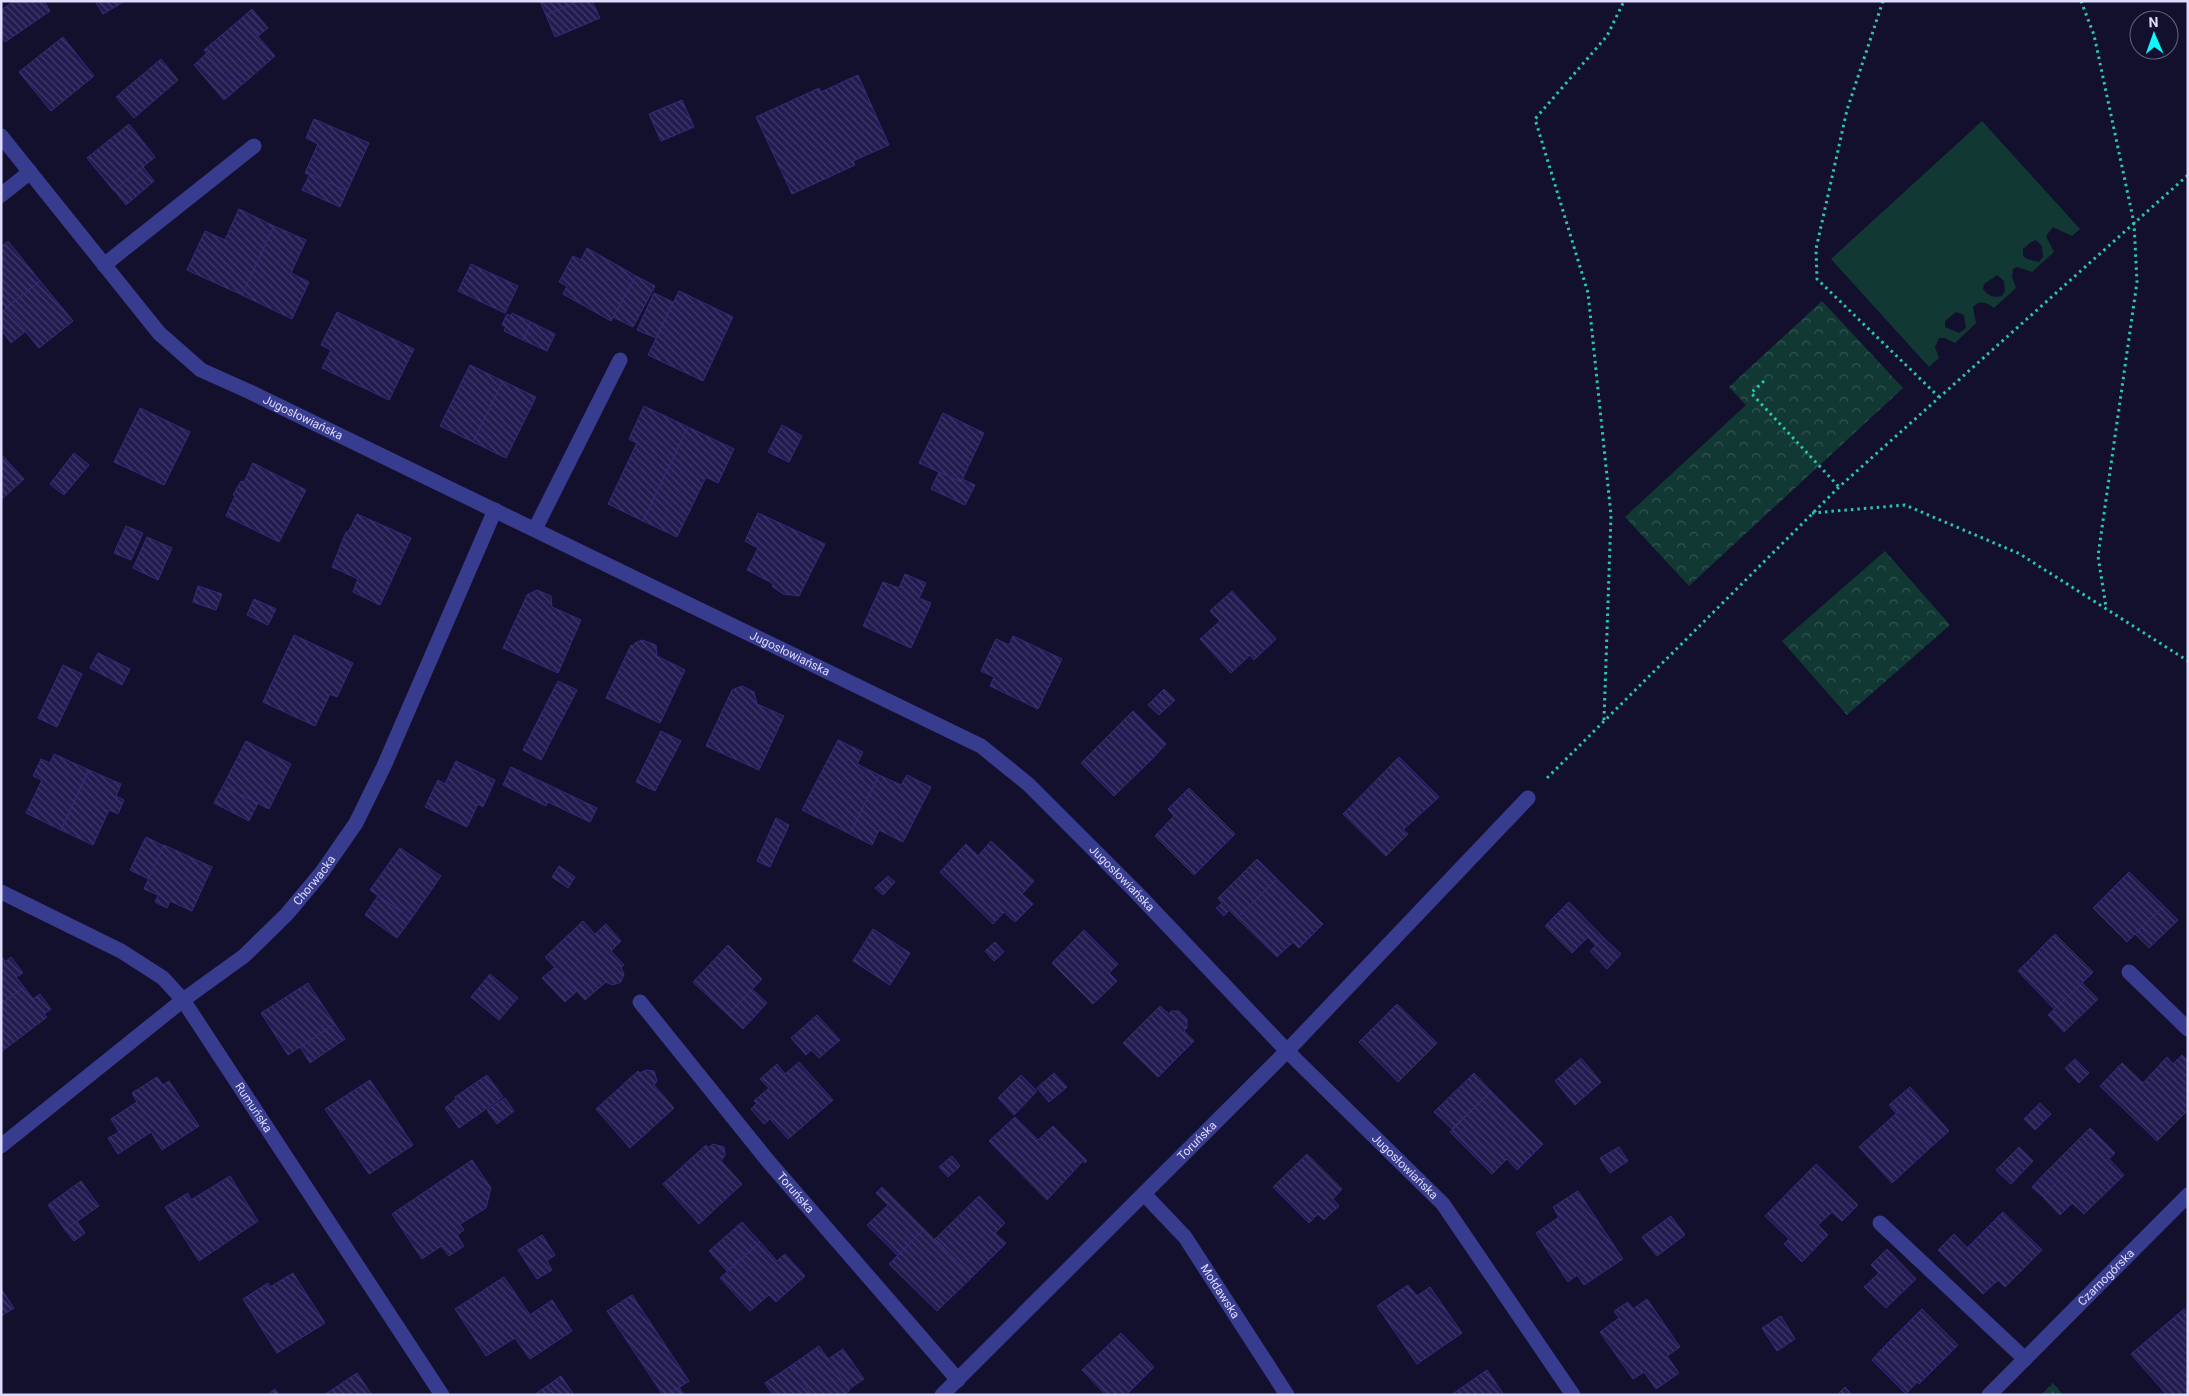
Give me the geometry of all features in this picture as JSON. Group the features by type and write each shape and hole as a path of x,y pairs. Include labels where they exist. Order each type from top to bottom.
{"street":[{"name":"Jugosłowiańska","path":"1,136 159,333 201,370 495,510 981,746 1028,784 1135,891 1287,1050 1442,1204 1574,1395"},
{"path":"104,265 254,146"},
{"path":"1,195 30,172"},
{"path":"535,530 620,360"},
{"name":"Chorwacka","path":"1,1146 182,1000 244,956 287,914 322,872 356,823 416,697 495,510"},
{"name":"Toruńska","path":"942,1395 1287,1050 1528,798"},
{"name":"Rumuńska","path":"1,892 121,951 163,978 182,1000 442,1395"},
{"path":"2129,972 2188,1029"},
{"name":"Toruńska","path":"640,1002 768,1162 958,1380"},
{"name":"Mołdawska","path":"1144,1194 1184,1237 1287,1395"},
{"name":"Czarnogórska","path":"1989,1395 2188,1195"},
{"path":"1880,1223 2024,1359"}],"path":[{"path":"1604,721 1611,515 1588,293 1535,119 1607,36 1624,1"},
{"path":"1883,1 1847,110 1816,249 1817,279 1939,397"},
{"path":"2081,1 2094,35 2134,223 2137,282 2098,556 2106,607"},
{"path":"1528,798 1839,486 2188,175"},
{"path":"1764,381 1751,393 1839,486"},
{"path":"1812,514 1905,505 2020,554 2188,661"}],"green space":[{"path":"1982,121 2080,229 2072,236 2053,227 2046,236 2054,252 2032,272 2017,267 2013,269 2012,277 2016,288 1994,308 1989,304 1983,303 1975,305 1973,307 1976,323 1955,343 1945,338 1939,338 1935,347 1939,358 1929,367 1831,259","holes":["2036,240 2042,246 2043,257 2039,262 2023,256 2023,249","1997,275 2004,281 2005,291 2002,296 1991,296 1983,289 1984,284","1956,312 1964,315 1966,328 1959,333 1945,327 1945,321"]},
{"path":"1822,301 1903,388 1689,586 1625,517 1746,405 1729,387"},
{"path":"1885,551 1950,625 1847,715 1782,641"},
{"path":"2053,1383 2063,1395 2041,1395"}],"building":[{"path":"14,1 44,1 50,11 5,42 1,36 1,10"},
{"path":"95,1 125,1 103,14"},
{"path":"540,1 579,1 546,15"},
{"path":"579,1 592,1 600,18 555,37 546,15"},
{"path":"252,9 268,28 258,36 242,18"},
{"path":"242,18 275,56 237,89 204,50"},
{"path":"63,37 94,76 51,111 19,72"},
{"path":"207,53 237,89 224,100 194,65"},
{"path":"161,59 178,80 134,118 116,97"},
{"path":"858,75 889,145 853,161 855,165 792,194 756,117 819,88 821,92"},
{"path":"682,100 694,127 661,141 649,114"},
{"path":"314,119 369,143 347,191 305,173 318,144 306,138"},
{"path":"129,124 155,157 114,191 87,158"},
{"path":"143,167 154,181 126,205 114,190"},
{"path":"310,174 347,191 340,207 302,190"},
{"path":"239,209 274,226 242,295 187,270 205,231 225,240"},
{"path":"274,226 306,240 291,273 309,282 292,319 242,295"},
{"path":"8,241 40,281 6,308 1,302 1,247"},
{"path":"587,248 636,276 611,321 563,294 567,286 559,282 573,256 581,260"},
{"path":"471,264 518,286 505,313 458,291"},
{"path":"636,276 655,286 633,327 613,317"},
{"path":"40,281 73,321 39,348 6,308"},
{"path":"679,291 733,317 703,381 648,355"},
{"path":"654,293 673,302 656,338 637,330"},
{"path":"6,308 26,331 11,343 1,330 1,312"},
{"path":"337,312 414,349 389,400 322,368 331,350 321,345"},
{"path":"512,313 531,322 523,340 504,331 506,327 502,325 507,314 511,316"},
{"path":"531,322 555,334 547,351 523,340"},
{"path":"470,365 503,381 473,442 440,426"},
{"path":"503,381 536,397 506,458 473,442"},
{"path":"644,406 688,427 643,521 608,504 637,443 629,439"},
{"path":"140,408 190,432 164,485 114,462"},
{"path":"943,413 984,433 961,482 919,463"},
{"path":"782,425 802,436 789,462 768,452"},
{"path":"688,427 734,449 718,483 706,477 677,537 643,521"},
{"path":"74,453 89,465 64,495 50,484"},
{"path":"1,454 24,479 1,500"},
{"path":"253,463 306,490 279,542 226,516 235,496 233,495 241,481 244,482"},
{"path":"939,472 961,482 962,479 975,485 965,505 931,489"},
{"path":"758,513 825,544 799,596 783,594 773,587 772,583 747,570 758,548 745,541"},
{"path":"357,514 411,538 380,605 353,592 358,579 332,567 346,532 349,531"},
{"path":"126,526 143,533 131,560 114,553"},
{"path":"147,537 172,548 158,580 133,568"},
{"path":"905,574 926,583 919,598 931,603 911,648 863,626 883,582 899,588"},
{"path":"198,586 222,594 216,610 193,602"},
{"path":"537,590 551,596 552,607 581,620 558,673 503,648 527,595"},
{"path":"1232,591 1276,639 1254,660 1250,655 1231,673 1200,639 1220,621 1210,611"},
{"path":"254,599 276,609 268,625 247,615"},
{"path":"294,635 353,663 337,697 330,694 315,726 263,702"},
{"path":"1013,636 1062,659 1038,709 990,686 994,677 981,671 996,639 1009,645"},
{"path":"642,640 656,645 657,656 685,670 660,723 606,698 631,645 633,646"},
{"path":"98,653 130,669 122,685 90,668"},
{"path":"63,665 82,674 57,727 38,718"},
{"path":"558,681 577,690 541,760 523,750"},
{"path":"742,686 754,692 757,704 784,716 759,770 706,746 732,690"},
{"path":"1164,689 1175,700 1159,715 1148,705"},
{"path":"1133,711 1166,744 1150,761 1117,727"},
{"path":"1117,727 1150,761 1114,796 1081,763"},
{"path":"661,731 681,741 655,791 636,782"},
{"path":"838,740 863,752 857,764 879,775 850,834 802,810"},
{"path":"246,741 291,764 269,809 223,786"},
{"path":"54,754 89,770 61,830 26,813 42,780 33,776 41,759 50,763"},
{"path":"1399,757 1439,797 1403,830 1408,834 1386,856 1343,814"},
{"path":"456,761 495,780 483,807 478,804 467,827 425,807 438,780 445,784"},
{"path":"511,767 597,808 590,822 548,802 546,806 503,785"},
{"path":"89,770 121,784 116,796 124,800 118,814 109,810 93,845 61,830"},
{"path":"879,775 901,785 907,775 931,787 903,842 879,830 872,845 850,834"},
{"path":"223,786 258,803 249,821 214,803"},
{"path":"1189,788 1235,834 1194,875 1155,836 1174,816 1168,809"},
{"path":"776,818 789,825 770,867 757,861"},
{"path":"146,837 164,846 149,879 130,870"},
{"path":"991,841 1034,881 1022,894 1033,904 1015,922 1004,912 993,924 940,872 966,844 978,856"},
{"path":"164,845 212,867 192,911 170,901 167,908 155,902 158,895 144,889"},
{"path":"400,848 441,876 411,919 370,890"},
{"path":"1257,859 1277,879 1237,918 1229,910 1224,916 1216,908 1222,903 1218,898"},
{"path":"559,866 575,877 568,888 552,877"},
{"path":"2129,872 2164,906 2127,942 2093,908"},
{"path":"888,876 895,882 883,895 875,888"},
{"path":"1277,879 1323,924 1299,948 1293,942 1277,957 1237,918"},
{"path":"378,896 411,919 397,938 365,915"},
{"path":"1569,902 1604,938 1596,946 1588,937 1572,953 1545,926"},
{"path":"2164,906 2178,920 2149,948 2135,934"},
{"path":"583,921 595,934 606,924 621,941 611,951 624,965 621,967 624,974 621,982 612,985 606,982 585,1000 545,957"},
{"path":"873,929 910,953 890,985 853,961"},
{"path":"1084,930 1118,964 1109,973 1117,981 1093,1004 1052,963"},
{"path":"2055,934 2093,972 2055,1010 2018,971"},
{"path":"1604,938 1621,954 1607,969 1590,951"},
{"path":"995,942 1004,952 994,961 985,951"},
{"path":"728,945 762,979 728,1015 693,982"},
{"path":"2,957 5,962 11,957 23,973 16,977 24,987 1,1004"},
{"path":"554,968 576,992 565,1002 542,978"},
{"path":"490,974 518,998 499,1020 471,997"},
{"path":"308,983 335,1024 288,1055 261,1013"},
{"path":"2082,983 2098,999 2064,1032 2048,1015"},
{"path":"24,987 33,999 40,994 51,1009 44,1014 47,1017 1,1052 1,1004"},
{"path":"752,989 767,1003 743,1029 728,1015"},
{"path":"1397,1004 1437,1043 1398,1082 1359,1042"},
{"path":"1160,1006 1169,1014 1171,1011 1179,1011 1187,1019 1187,1028 1184,1031 1194,1041 1158,1077 1123,1043"},
{"path":"817,1015 840,1040 819,1058 811,1050 806,1055 791,1038"},
{"path":"335,1024 345,1039 310,1063 300,1047"},
{"path":"2182,1055 2188,1061 2188,1110 2157,1141 2100,1086 2122,1063 2143,1083 2167,1057 2173,1064"},
{"path":"1581,1058 1601,1082 1575,1105 1555,1081"},
{"path":"2075,1059 2089,1073 2079,1083 2065,1068"},
{"path":"799,1062 833,1100 788,1139 770,1119 764,1124 751,1109 757,1103 754,1101 769,1088 760,1079 777,1064 785,1074"},
{"path":"646,1070 654,1071 657,1081 654,1085 674,1108 630,1148 596,1109 638,1071 640,1073"},
{"path":"1054,1073 1067,1087 1049,1102 1037,1088"},
{"path":"1474,1073 1491,1091 1452,1129 1434,1112"},
{"path":"487,1075 503,1097 459,1128 445,1108 456,1099 455,1097"},
{"path":"1021,1075 1037,1091 1014,1115 998,1098"},
{"path":"157,1077 163,1085 169,1081 199,1126 162,1150 151,1132 118,1154 108,1138 119,1132 111,1119 137,1102 132,1093"},
{"path":"370,1080 413,1145 369,1174 325,1109"},
{"path":"1910,1087 1949,1131 1931,1147 1899,1111 1896,1113 1889,1105"},
{"path":"1491,1091 1543,1144 1517,1170 1507,1159 1492,1174 1450,1132"},
{"path":"505,1098 514,1111 497,1124 487,1110"},
{"path":"2040,1103 2051,1114 2035,1130 2024,1119"},
{"path":"1899,1111 1931,1147 1892,1183 1859,1147"},
{"path":"1015,1117 1038,1140 1053,1126 1087,1161 1085,1163 1083,1161 1047,1200 989,1141"},
{"path":"2090,1128 2115,1153 2109,1159 2124,1175 2084,1214 2072,1203 2060,1215 2043,1197 2055,1185 2044,1174"},
{"path":"713,1144 724,1147 725,1155 721,1161 742,1184 699,1224 663,1184 706,1145 708,1148"},
{"path":"1619,1147 1628,1161 1610,1173 1600,1158"},
{"path":"2019,1147 2033,1161 2011,1184 1996,1170"},
{"path":"1307,1154 1342,1189 1333,1199 1339,1206 1324,1220 1318,1214 1309,1223 1273,1187"},
{"path":"952,1156 960,1166 948,1177 939,1167"},
{"path":"472,1160 491,1188 486,1208 460,1224 464,1230 457,1235 464,1246 449,1256 441,1246 422,1259 392,1214"},
{"path":"1816,1164 1858,1205 1842,1221 1832,1212 1818,1225 1828,1235 1802,1262 1784,1244 1789,1239 1765,1216"},
{"path":"2044,1174 2055,1185 2043,1197 2032,1187"},
{"path":"230,1176 258,1221 199,1261 165,1207 188,1193 191,1200"},
{"path":"81,1181 99,1206 65,1230 48,1205"},
{"path":"882,1187 924,1229 898,1256 867,1225 888,1205 876,1193"},
{"path":"1578,1191 1623,1259 1584,1285 1577,1275 1568,1282 1536,1233 1559,1217 1553,1207"},
{"path":"979,1196 1005,1223 995,1233 1006,1243 972,1277 935,1239"},
{"path":"2003,1212 2042,1250 2005,1287 1966,1249"},
{"path":"1671,1216 1685,1235 1657,1256 1642,1237"},
{"path":"77,1221 85,1233 74,1241 65,1230"},
{"path":"742,1222 760,1242 727,1271 709,1251"},
{"path":"924,1229 972,1277 937,1311 889,1264"},
{"path":"1954,1234 1998,1280 1983,1294 1938,1250"},
{"path":"542,1235 555,1255 547,1261 552,1270 537,1279 518,1250"},
{"path":"760,1242 777,1261 785,1254 805,1276 776,1302 769,1295 750,1311 720,1278"},
{"path":"1887,1249 1916,1279 1886,1308 1864,1287 1879,1273 1871,1265"},
{"path":"293,1273 325,1323 277,1353 243,1299 268,1283 270,1287"},
{"path":"504,1277 530,1315 552,1300 572,1331 530,1359 515,1338 486,1356 455,1309"},
{"path":"1408,1285 1417,1296 1430,1287 1462,1333 1417,1364 1377,1306"},
{"path":"1,1289 14,1308 1,1316"},
{"path":"632,1295 689,1381 668,1395 663,1395 607,1311"},
{"path":"1647,1299 1680,1347 1667,1356 1679,1373 1656,1389 1644,1372 1633,1379 1600,1332 1619,1318 1614,1311 1628,1302 1633,1309"},
{"path":"1922,1309 1958,1345 1919,1384 1883,1348"},
{"path":"2184,1309 2188,1314 2188,1395 2167,1395 2131,1354"},
{"path":"1781,1316 1795,1339 1777,1351 1762,1328"},
{"path":"1121,1333 1154,1367 1126,1395 1106,1395 1082,1370"},
{"path":"819,1346 850,1390 844,1395 812,1395 792,1365"},
{"path":"1883,1348 1917,1382 1906,1394 1872,1360"},
{"path":"843,1349 864,1379 849,1389 828,1359"},
{"path":"792,1365 812,1395 773,1395 765,1383"},
{"path":"1487,1370 1504,1395 1451,1395"},
{"path":"357,1373 372,1395 324,1395"},
{"path":"561,1376 574,1395 534,1395"},
{"path":"679,1387 684,1395 668,1395"},
{"path":"1845,1387 1852,1395 1837,1395"},
{"path":"275,1389 279,1395 267,1395"}]}
